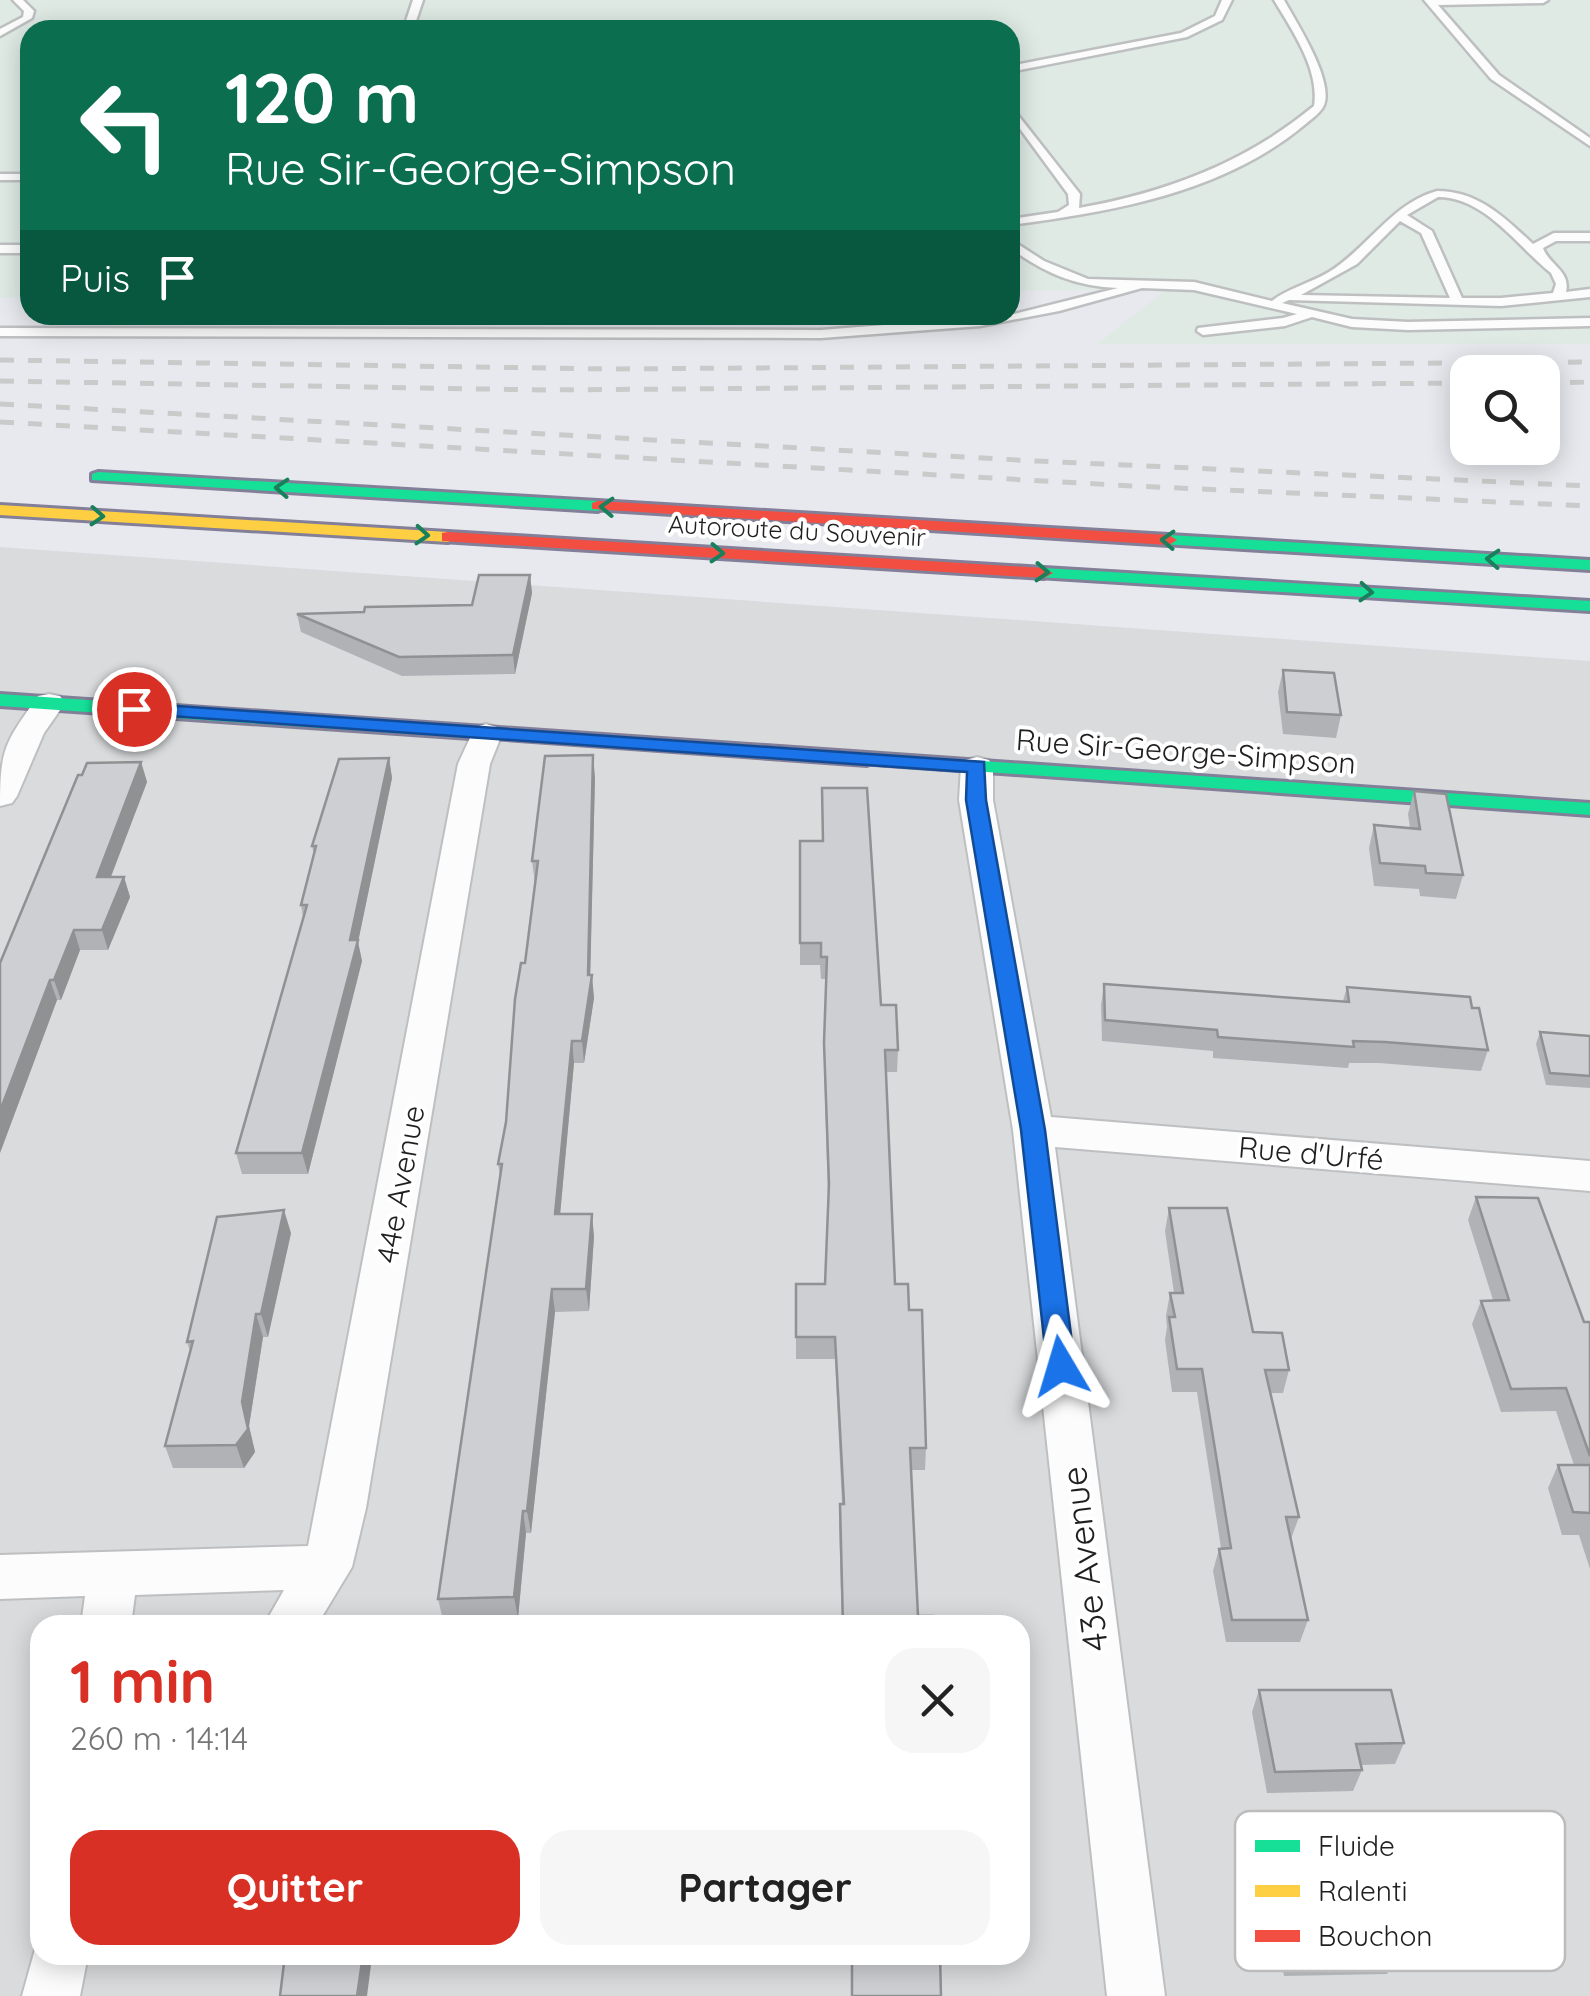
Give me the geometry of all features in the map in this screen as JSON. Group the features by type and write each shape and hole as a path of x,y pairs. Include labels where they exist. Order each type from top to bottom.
{"main road":[{"name":"Autoroute du Souvenir","path":"78,476 1590,565"},
{"name":"Autoroute du Souvenir","path":"0,510 1590,606"},
{"name":"Rue Sir-George-Simpson","path":"0,700 1590,808"}],"street":[{"path":"0,796 28,733 48,704"},
{"name":"44e Avenue","path":"295,1615 327,1567 346,1490 474,764 486,734"},
{"name":"43e Avenue","path":"977,766 976,800 1033,1130 1136,1996"},
{"name":"Rue d'Urfé","path":"1033,1130 1590,1176"},
{"path":"0,1578 327,1567"},
{"path":"108,1615 114,1574"}],"lane":[{"path":"18,0 29,11 23,20"},
{"path":"1020,67 1166,40 1219,18 1227,0"},
{"path":"1020,221 1122,204 1225,172 1319,107 1322,100 1318,80 1279,0"},
{"path":"1430,1 1543,0"},
{"path":"1430,1 1494,77 1590,143"},
{"path":"1020,121 1074,194 1099,204 1122,204"},
{"path":"1062,215 1074,209 1074,194"},
{"path":"1273,302 1323,282 1352,262 1423,196 1460,196 1488,212 1560,278 1559,296"},
{"path":"1399,215 1426,231 1458,302"},
{"path":"1542,260 1537,247 1547,239 1590,236"},
{"path":"1020,253 1086,283 1194,286 1273,302 1309,314 1394,326 1590,322"},
{"path":"1020,315 1137,286"},
{"path":"1273,302 1501,302 1590,294"},
{"path":"1203,331 1285,322 1309,314"},
{"path":"0,332 822,336 972,325"}],"shaded area":[{"path":"0,0 1590,0 1590,344 1097,344 1167,289 1020,291 1020,20 20,20 20,298 0,298"},
{"path":"0,547 1590,661 1590,1996 0,1996"}],"building":[{"path":"479,575 530,575 513,655 399,657 297,614 364,612 365,607 472,605"},
{"path":"1283,670 1334,673 1341,715 1287,712"},
{"path":"593,755 588,975 592,975 582,1041 572,1041 555,1214 592,1214 586,1289 552,1289 514,1597 438,1599 502,1164 498,1164 506,1122 515,999 521,963 525,963 538,861 532,861 545,756"},
{"path":"389,758 350,940 358,940 302,1153 236,1153 307,905 301,905 316,846 312,846 339,759"},
{"path":"141,762 97,877 124,877 102,930 74,930 54,980 50,980 0,1111 0,963 78,775 82,775 87,763"},
{"path":"822,788 867,788 881,1005 896,1005 898,1050 885,1050 895,1284 908,1284 909,1310 922,1310 926,1448 910,1448 918,1615 843,1615 840,1504 844,1504 835,1337 796,1337 796,1284 825,1284 829,1184 824,1043 827,957 821,957 821,943 800,943 800,841 823,841"},
{"path":"1414,791 1446,794 1463,875 1426,873 1425,866 1380,863 1374,825 1420,829"},
{"path":"1104,984 1349,1002 1347,987 1470,997 1472,1008 1479,1008 1488,1050 1353,1041 1354,1047 1218,1037 1217,1030 1105,1020"},
{"path":"1540,1032 1590,1036 1590,1076 1550,1073"},
{"path":"1476,1197 1538,1198 1584,1322 1590,1322 1590,1456 1566,1388 1511,1389 1481,1301 1509,1300"},
{"path":"1169,1208 1227,1208 1253,1332 1282,1333 1289,1370 1265,1370 1299,1517 1286,1517 1308,1620 1232,1620 1219,1549 1231,1548 1202,1369 1177,1369 1169,1317 1175,1317 1170,1293 1183,1293"},
{"path":"284,1210 261,1314 256,1314 242,1402 248,1429 236,1445 165,1446 193,1341 187,1342 217,1217"},
{"path":"1558,1465 1590,1465 1590,1513 1573,1512"},
{"path":"1259,1690 1391,1690 1404,1743 1356,1744 1362,1770 1275,1772"},
{"path":"284,1965 362,1965 357,1996 280,1996"},
{"path":"852,1965 940,1965 941,1996 852,1996"}],"railway":[{"path":"0,360 612,369 1590,362"},
{"path":"0,381 543,390 1450,383"},
{"path":"1560,383 1590,382"},
{"path":"0,404 1036,461 1590,486"},
{"path":"0,422 1133,486 1590,506"}],"traffic: fast":[{"path":"98,477 598,506"},
{"path":"1169,540 1590,565"},
{"path":"1044,573 1590,606"},
{"path":"0,700 485,733"},
{"path":"867,759 1590,809"}],"traffic: slow":[{"path":"0,510 448,537"},
{"path":"485,733 867,759"}],"traffic: jam":[{"path":"598,506 1169,540"},
{"path":"448,537 1044,573"}],"route":[{"path":"134,709 977,766 976,800 1033,1130 1061,1366"}]}
